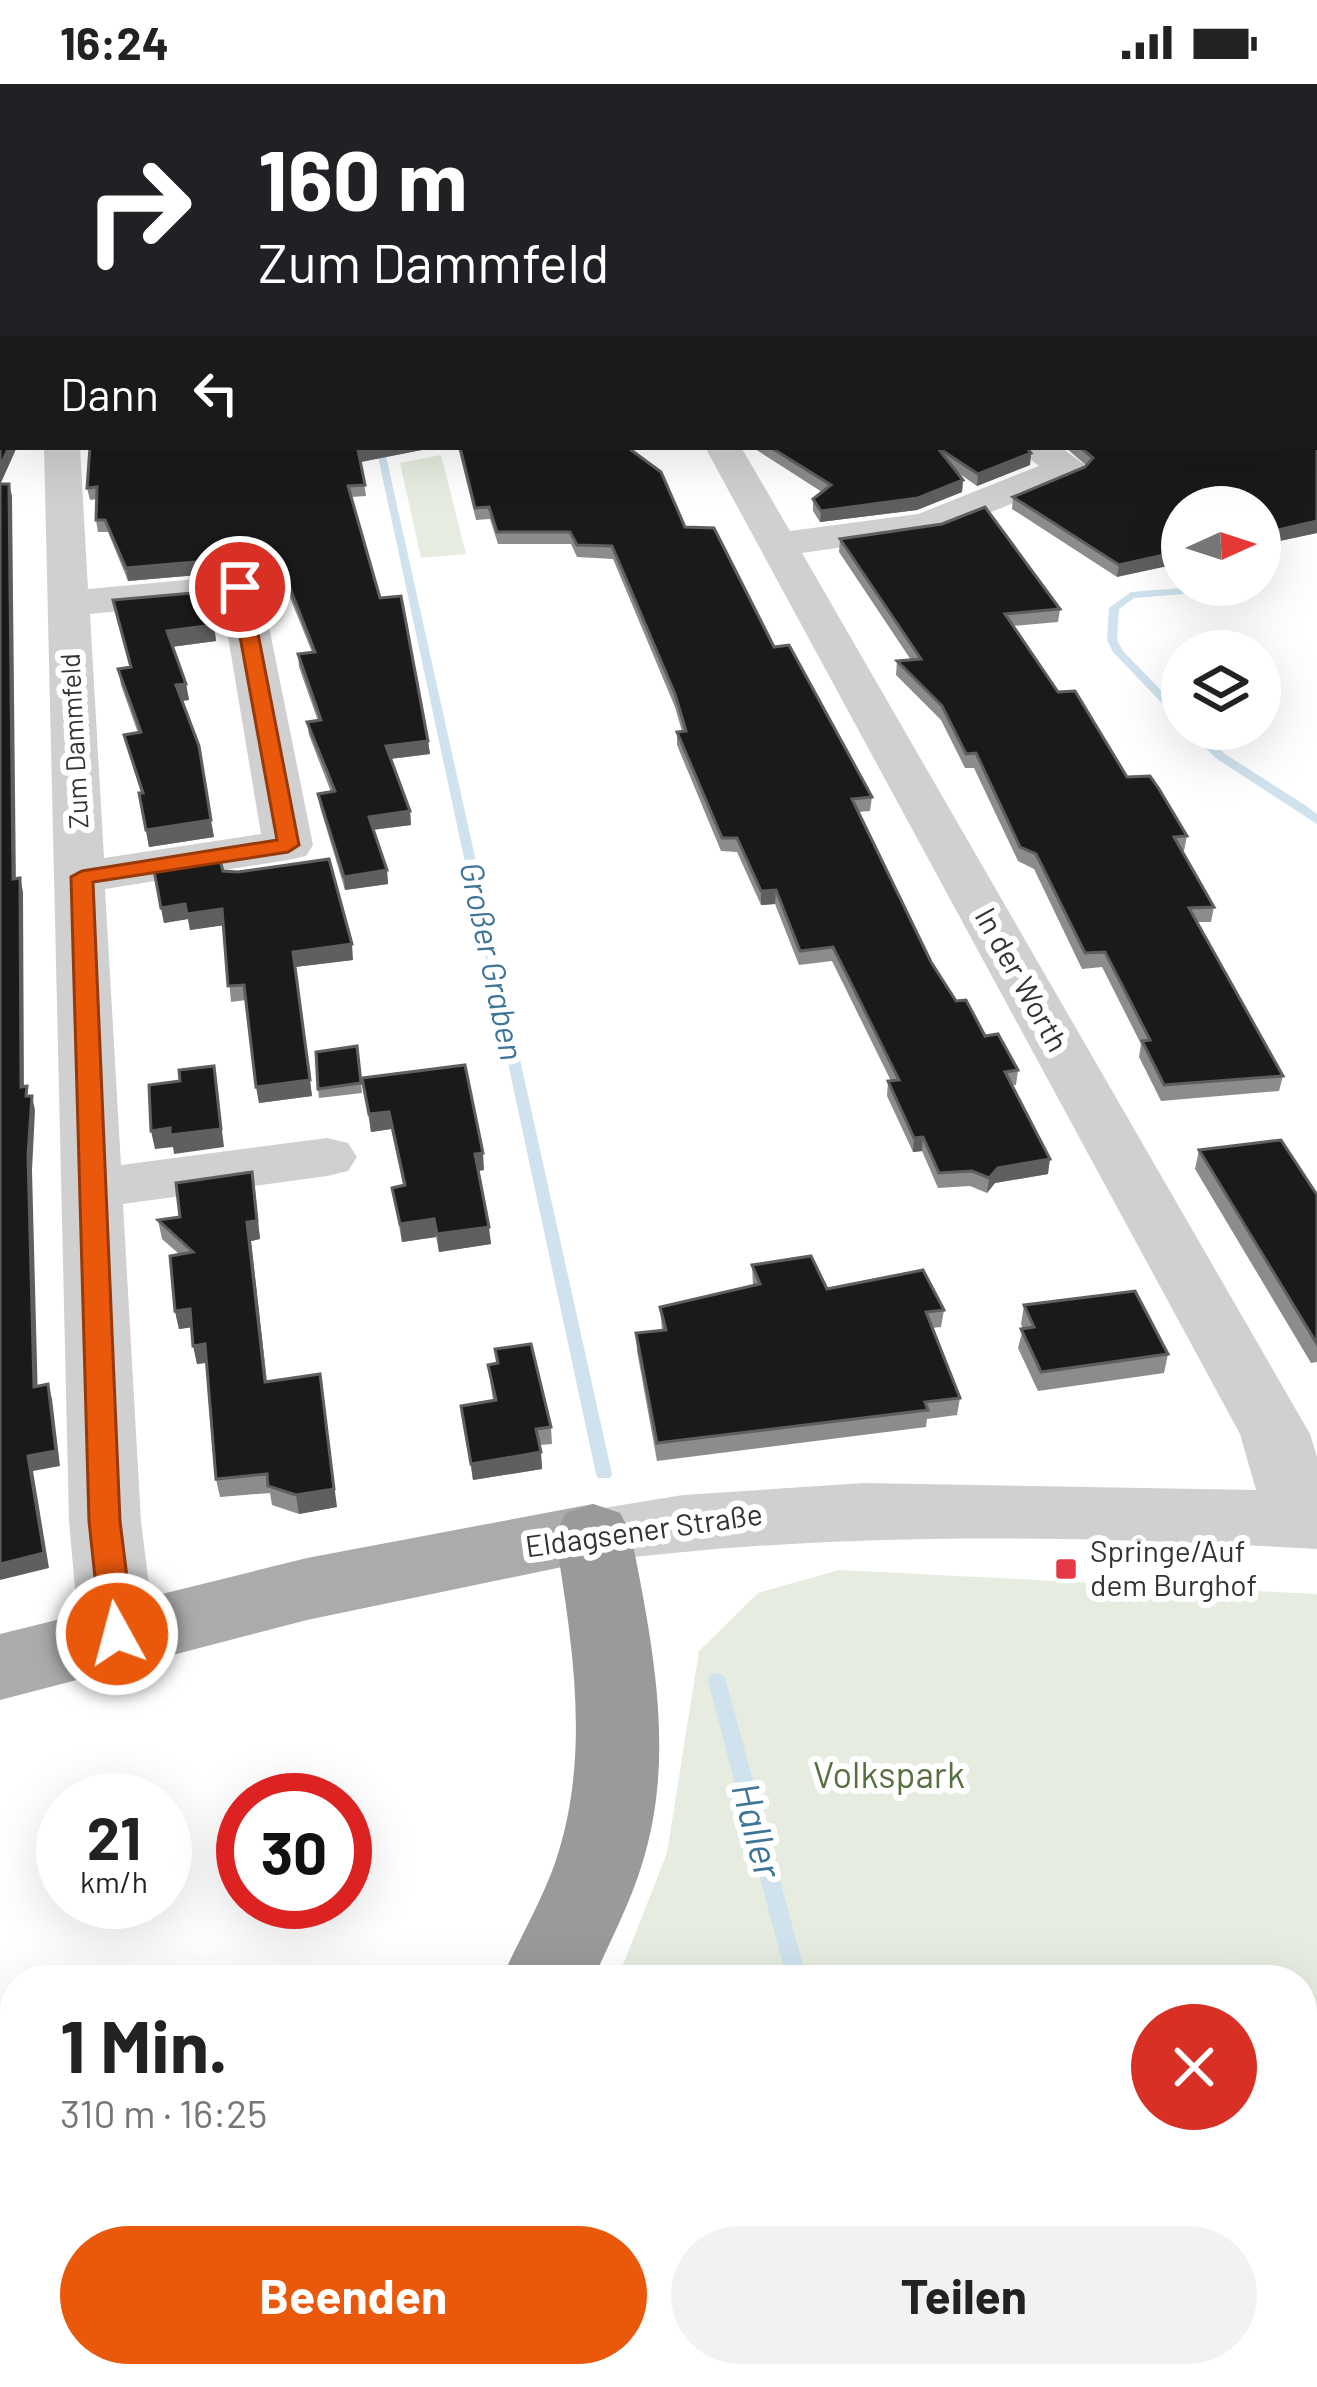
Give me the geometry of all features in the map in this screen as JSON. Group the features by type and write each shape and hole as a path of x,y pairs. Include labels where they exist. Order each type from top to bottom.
{"highway":[{"path":"554,1965 599,1860 616,1784 619,1724 592,1534"}],"main road":[{"name":"Eldagsener Straße","path":"0,1666 371,1575 592,1534"}],"street":[{"name":"Zum Dammfeld","path":"62,450 95,1188 104,1521 117,1634"},
{"name":"In der Worth","path":"725,450 1296,1428 1309,1521"},
{"path":"779,544 926,525 1084,461 1044,450"},
{"path":"68,604 240,587 288,845 82,877"},
{"path":"95,1188 327,1157"},
{"name":"Eldagsener Straße","path":"592,1534 705,1517 841,1510 1083,1510 1309,1521"}],"green space":[{"path":"441,455 466,554 421,558 400,463"},
{"name":"Volkspark","path":"839,1570 1317,1594 1317,1965 623,1965 667,1853 699,1651 758,1593"}],"building":[{"path":"90,450 358,450 365,485 348,486 380,598 401,596 428,741 386,746 410,811 369,817 387,870 344,877 318,794 335,791 307,722 321,720 298,654 315,652 277,555 126,568 105,520 96,520 97,487 87,488"},
{"path":"461,450 631,450 661,472 685,527 714,528 774,647 789,645 872,797 852,799 931,962 956,1001 966,1000 985,1036 998,1034 1018,1070 1005,1072 1050,1159 998,1168 989,1178 972,1171 939,1173 923,1137 914,1138 888,1081 899,1080 833,947 800,951 776,890 761,891 737,838 722,838 677,732 686,731 675,694 612,546 577,545 570,532 497,532 489,507 475,508"},
{"path":"775,450 939,450 963,480 918,498 821,511 813,499 831,485"},
{"path":"942,450 1031,453 978,474"},
{"path":"1084,450 1317,450 1317,521 1281,529 1281,486 1161,486 1161,556 1119,565 1013,497 1085,467 1093,458"},
{"path":"0,484 9,484 13,879 20,878 21,1087 27,1086 26,1096 32,1096 28,1155 34,1387 48,1384 56,1451 28,1456 44,1553 0,1564"},
{"path":"985,507 1060,609 1005,614 1058,692 1075,691 1127,777 1150,776 1159,789 1187,836 1174,837 1214,907 1189,908 1283,1076 1164,1085 1142,1041 1150,1040 1105,952 1085,953 1036,854 1020,847 976,753 966,754 942,706 897,661 921,659 840,539 942,524"},
{"path":"203,592 214,625 167,631 186,684 176,685 199,746 211,820 146,830 139,793 143,793 124,735 141,732 118,669 131,667 113,600"},
{"path":"329,859 352,944 293,952 310,1080 256,1087 244,985 228,986 222,909 187,914 185,904 161,908 154,870 220,860 223,871 238,872"},
{"path":"357,1046 361,1083 318,1089 316,1052"},
{"path":"465,1065 483,1153 475,1154 489,1227 437,1234 434,1219 400,1224 392,1188 405,1185 389,1112 369,1114 362,1078"},
{"path":"214,1066 221,1129 170,1135 170,1128 151,1131 149,1085 180,1081 179,1070"},
{"path":"1281,1140 1317,1195 1317,1344 1199,1150"},
{"path":"252,1172 257,1221 247,1222 265,1382 320,1374 334,1489 296,1495 268,1486 267,1474 216,1479 205,1344 193,1346 190,1309 175,1311 170,1256 193,1252 158,1220 180,1217 176,1183"},
{"path":"811,1256 827,1289 923,1270 944,1310 926,1312 960,1398 925,1402 928,1410 657,1443 636,1333 666,1330 660,1307 760,1284 752,1265"},
{"path":"1135,1291 1168,1354 1041,1372 1021,1329 1034,1327 1024,1305"},
{"path":"531,1344 551,1427 536,1429 541,1452 471,1464 461,1406 496,1400 488,1365 498,1363 495,1349"}],"waterway":[{"name":"Großer Graben","path":"381,450 604,1474"},
{"name":"Haller","path":"1161,593 1131,595 1114,608 1112,640 1161,696"},
{"name":"Haller","path":"1214,750 1317,820"},
{"name":"Haller","path":"717,1681 793,1965"}],"place":[{"name":"Springe/Auf dem Burghof","path":"1066,1569"}],"route":[{"path":"117,1634 104,1521 82,877 288,845 240,587"}]}
